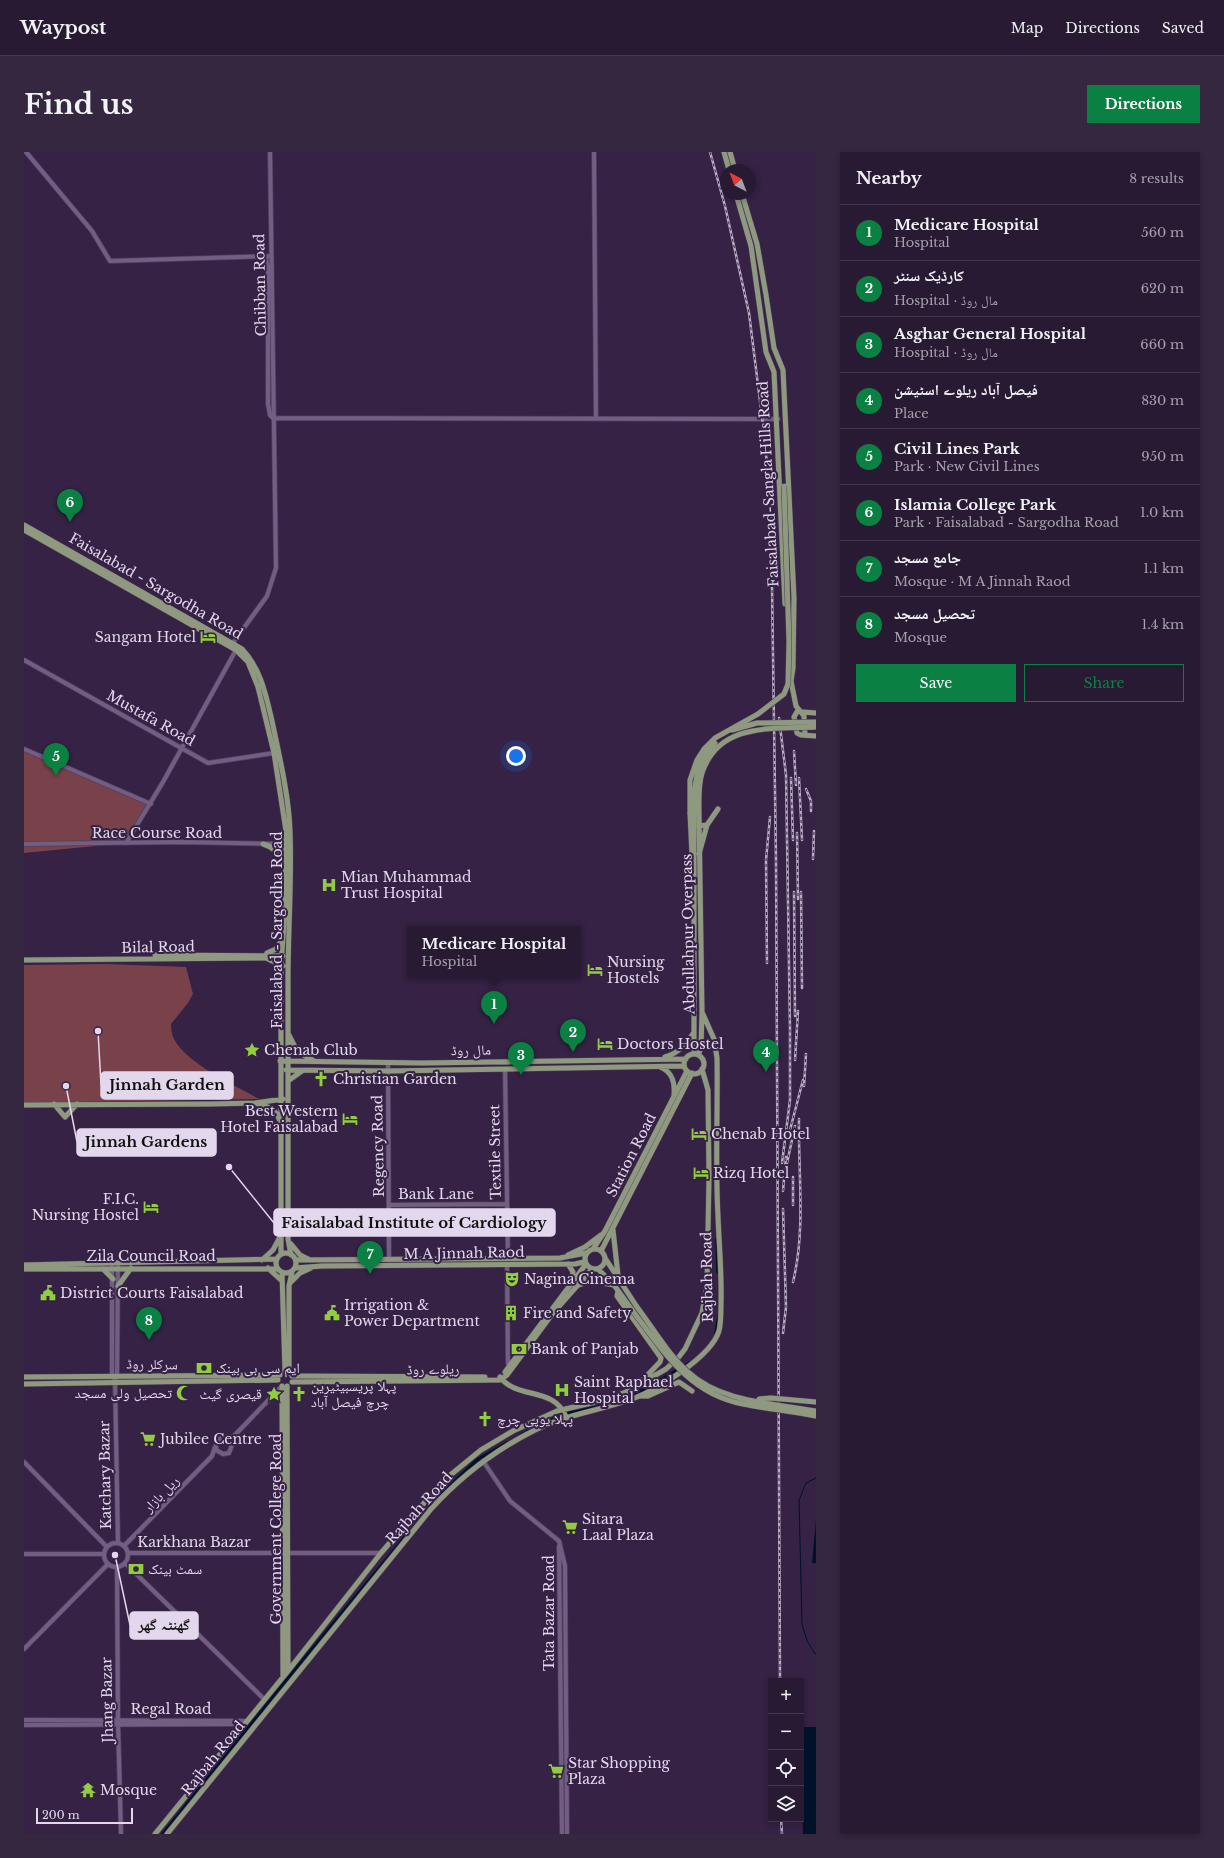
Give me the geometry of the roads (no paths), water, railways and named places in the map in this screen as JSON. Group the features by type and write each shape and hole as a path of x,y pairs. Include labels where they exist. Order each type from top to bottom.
{"main road":[{"path":"724,152 727,164"},
{"path":"730,152 733,164"},
{"name":"Faisalabad-Sangla Hills Road","path":"738,200 751,246 765,346 774,372 778,418 787,668 794,698 804,717 805,736 798,735 795,731 794,717 800,711"},
{"name":"Faisalabad-Sangla Hills Road","path":"744,200 757,244 774,348 783,370 794,598 793,668 791,681"},
{"path":"776,398 784,398"},
{"path":"779,451 787,450"},
{"path":"694,813 690,780 697,760 704,749 715,738 758,714 784,694 788,684 789,642 784,486 780,466"},
{"name":"Faisalabad - Sargodha Road","path":"24,525 242,649 252,659 266,697 279,752 290,829 286,868 281,956 280,1122 284,1228 291,1255"},
{"name":"Faisalabad - Sargodha Road","path":"24,530 236,650 245,659 253,674 274,753 288,844 292,887 288,970 288,1081 284,1228 281,1254"},
{"path":"800,711 816,713"},
{"path":"694,813 694,782 698,769 702,759 720,738 733,730 757,723 816,722"},
{"path":"694,813 702,773 708,760 724,742 738,734 751,730 816,728"},
{"path":"805,736 816,736"},
{"path":"698,857 707,824 718,809"},
{"name":"Abdullahpur Overpass","path":"694,813 699,826 698,857 702,1012 701,1048 696,1054"},
{"name":"Abdullahpur Overpass","path":"694,813 696,1054"},
{"path":"699,826 707,824"},
{"path":"263,844 276,851 286,868"},
{"path":"264,954 280,946 283,937"},
{"name":"Bilal Road","path":"24,956 264,954 289,956"},
{"name":"Bilal Road","path":"24,960 266,958 281,964 288,970"},
{"name":"Rajbah Road","path":"155,1834 173,1819 431,1509 459,1480 508,1444 565,1413 612,1405 637,1397 696,1361 712,1344 719,1331 721,1293 718,1214 718,1082 716,1044 702,1012"},
{"path":"658,1059 674,1054 687,1044 695,1031"},
{"path":"288,1034 298,1051 317,1062"},
{"path":"696,1054 703,1060 702,1069 698,1072 688,1070 686,1059 696,1054"},
{"name":"مال روڈ","path":"280,1061 388,1063 686,1059"},
{"path":"656,1066 666,1069 671,1075 675,1084 674,1098"},
{"name":"مال روڈ","path":"281,1070 388,1071 656,1066 688,1070"},
{"name":"Rajbah Road","path":"167,1834 173,1819 246,1722 324,1627 381,1553 443,1481 464,1463 503,1437 530,1422 565,1413 604,1400 638,1386 657,1375 678,1358 685,1349 702,1313 707,1286 709,1152 708,1090 702,1069"},
{"name":"Station Road","path":"594,1249 605,1231 688,1070"},
{"name":"Station Road","path":"601,1251 613,1230 688,1070"},
{"path":"288,1081 302,1071"},
{"path":"706,1082 718,1082"},
{"path":"24,1105 255,1103 287,1098"},
{"path":"255,1103 272,1110 278,1115 280,1122"},
{"path":"54,1104 61,1110 65,1117 77,1104"},
{"path":"709,1152 718,1152"},
{"path":"261,1261 278,1244 284,1228"},
{"path":"613,1230 618,1277"},
{"path":"560,1258 585,1247 605,1231"},
{"path":"288,1239 300,1255 316,1263"},
{"path":"560,1258 586,1253 594,1249 601,1251 618,1277 634,1308 676,1367 705,1390 717,1397 743,1404 791,1410 816,1416"},
{"path":"500,1378 512,1369 573,1284 585,1263 586,1253"},
{"path":"282,1273 277,1269 277,1259 281,1254 291,1255 296,1260 289,1286 290,1376 284,1386 279,1378 290,1376"},
{"name":"M A Jinnah Raod","path":"293,1270 316,1263 389,1260 560,1258"},
{"path":"500,1378 573,1284 592,1269 598,1269 604,1264 605,1258"},
{"name":"Zila Council Road","path":"24,1265 115,1266 261,1261 277,1259"},
{"name":"M A Jinnah Raod","path":"296,1260 316,1263 507,1265 585,1263"},
{"path":"289,1286 300,1272 316,1263"},
{"path":"585,1263 592,1269"},
{"path":"568,1264 573,1272 573,1284"},
{"name":"Zila Council Road","path":"24,1269 102,1268 115,1266 131,1268 277,1269"},
{"path":"102,1268 113,1279"},
{"path":"118,1286 131,1268"},
{"path":"267,1268 282,1281"},
{"path":"598,1269 634,1308 671,1354 694,1377 719,1391 752,1400 816,1411"},
{"path":"282,1273 293,1270"},
{"path":"282,1273 285,1363 290,1376"},
{"path":"573,1284 591,1281 614,1285"},
{"path":"618,1291 618,1296 661,1359 638,1386"},
{"path":"271,1375 278,1372 285,1363"},
{"name":"سرکلر روڈ","path":"24,1377 271,1375 279,1378"},
{"name":"ریلوے روڈ","path":"290,1376 500,1378 508,1385 555,1401 565,1413"},
{"name":"سرکلر روڈ","path":"24,1384 279,1378"},
{"path":"637,1397 648,1396 679,1382 692,1391"},
{"name":"Government College Road","path":"284,1386 285,1553 288,1671"},
{"path":"752,1400 772,1398 816,1402"},
{"path":"503,1437 508,1444"},
{"path":"283,1677 285,1553"},
{"path":"324,1627 330,1632"},
{"path":"288,1656 297,1659"}],"street":[{"path":"26,152 92,231 110,261 271,256"},
{"name":"Chibban Road","path":"233,643 267,596 276,568 270,152"},
{"path":"594,152 596,418"},
{"name":"Chibban Road","path":"265,256 268,267 268,404 270,415 273,418"},
{"path":"273,418 778,418"},
{"path":"126,843 151,804 236,650"},
{"name":"Mustafa Road","path":"24,660 208,763 274,753"},
{"path":"24,749 151,804"},
{"name":"Race Course Road","path":"24,844 288,844"},
{"name":"Regency Road","path":"388,1063 390,1205 389,1260"},
{"name":"Textile Street","path":"505,1069 508,1259"},
{"name":"Bank Lane","path":"390,1205 507,1204"},
{"path":"507,1265 509,1366"},
{"path":"115,1266 113,1279 115,1376"},
{"path":"115,1266 118,1286 115,1376"},
{"name":"Katchary Bazar","path":"115,1376 118,1543"},
{"path":"212,1456 230,1451 233,1437 284,1386"},
{"path":"226,1437 233,1437"},
{"path":"226,1437 230,1440 232,1445"},
{"name":"ریل بازار","path":"124,1546 212,1456 218,1439 226,1437"},
{"path":"215,1447 218,1452 223,1454"},
{"path":"483,1461 510,1501 560,1541"},
{"path":"24,1462 107,1547"},
{"name":"Tata Bazar Road","path":"560,1541 562,1834"},
{"name":"Tata Bazar Road","path":"560,1541 565,1566 567,1834"},
{"path":"118,1543 124,1546 128,1553 125,1563 116,1567 108,1564 104,1554 107,1547 118,1543"},
{"name":"Karkhana Bazar","path":"128,1553 381,1553"},
{"path":"24,1554 104,1554"},
{"path":"125,1563 264,1699"},
{"path":"24,1650 108,1564"},
{"name":"Jhang Bazar","path":"116,1567 118,1723 122,1834"},
{"name":"Regal Road","path":"24,1720 118,1723"},
{"name":"Regal Road","path":"24,1725 246,1722"}],"water":[{"path":"816,1520 816,1563 812,1563"},
{"path":"804,1727 816,1727 816,1834 803,1834"}],"waterway":[{"path":"717,1239 718,1272"},
{"path":"716,1333 719,1316"},
{"path":"633,1396 690,1363"},
{"path":"521,1435 562,1415 603,1406"},
{"path":"441,1495 477,1460 507,1443"},
{"path":"816,1478 806,1483 799,1500 802,1624 807,1641 816,1655"},
{"path":"163,1834 294,1671 406,1536"}],"railway":[{"path":"710,152 725,206 749,313 765,441 771,518 776,860 780,1678"},
{"path":"779,718 786,775 790,1029 790,1100 782,1163"},
{"path":"794,751 796,785"},
{"path":"791,778 793,840"},
{"path":"799,778 802,840"},
{"path":"806,789 811,801 811,811"},
{"path":"767,963 766,860 770,817"},
{"path":"813,859 814,831"},
{"path":"797,833 798,899"},
{"path":"794,892 795,1016"},
{"path":"801,892 802,988"},
{"path":"795,1060 798,1011"},
{"path":"804,1086 806,1054"},
{"path":"790,1130 803,1080"},
{"path":"793,1282 797,1262 800,1221 799,1119"},
{"path":"787,1163 795,1126"},
{"path":"783,1191 786,1157"},
{"path":"793,1177 793,1205"},
{"path":"783,1209 786,1307 783,1333"},
{"path":"781,1822 782,1834"}],"place":[{"name":"Islamia College Park","path":"70,522"},
{"name":"Sangam Hotel","path":"208,637"},
{"name":"Civil Lines Park","path":"56,776"},
{"name":"Mian Muhammad Trust Hospital","path":"329,885"},
{"name":"Nursing Hostels","path":"595,970"},
{"name":"Medicare Hospital","path":"494,1024"},
{"name":"Jinnah Garden","path":"98,1031"},
{"name":"Doctors Hostel","path":"605,1044"},
{"name":"Chenab Club","path":"252,1050"},
{"name":"کارڈیک سنٹر","path":"573,1052"},
{"name":"فیصل آباد ریلوے اسٹیشن","path":"766,1072"},
{"name":"Asghar General Hospital","path":"521,1075"},
{"name":"Christian Garden","path":"321,1079"},
{"name":"Jinnah Gardens","path":"66,1086"},
{"name":"Best Western Hotel Faisalabad","path":"350,1119"},
{"name":"Chenab Hotel","path":"699,1134"},
{"name":"Faisalabad Institute of Cardiology","path":"229,1167"},
{"name":"Rizq Hotel","path":"701,1173"},
{"name":"F.I.C. Nursing Hostel","path":"151,1207"},
{"name":"جامع مسجد","path":"370,1274"},
{"name":"Nagina Cinema","path":"512,1279"},
{"name":"District Courts Faisalabad","path":"48,1293"},
{"name":"Irrigation & Power Department","path":"332,1313"},
{"name":"Fire and Safety","path":"511,1313"},
{"name":"تحصیل مسجد","path":"149,1340"},
{"name":"Bank of Panjab","path":"519,1349"},
{"name":"ایم سی بی بینک","path":"204,1368"},
{"name":"Saint Raphael Hospital","path":"562,1390"},
{"name":"تحصیل ولی مسجد","path":"184,1393"},
{"name":"قیصری گیٹ","path":"274,1394"},
{"name":"پہلا پریسبیٹیرین چرچ فیصل آباد","path":"299,1394"},
{"name":"پہلا یوپی چرچ","path":"485,1419"},
{"name":"Jubilee Centre","path":"148,1439"},
{"name":"Sitara Laal Plaza","path":"570,1527"},
{"name":"گھنٹہ گھر","path":"115,1555"},
{"name":"سمٹ بینک","path":"136,1569"},
{"name":"Star Shopping Plaza","path":"556,1771"},
{"name":"Mosque","path":"88,1790"}]}
